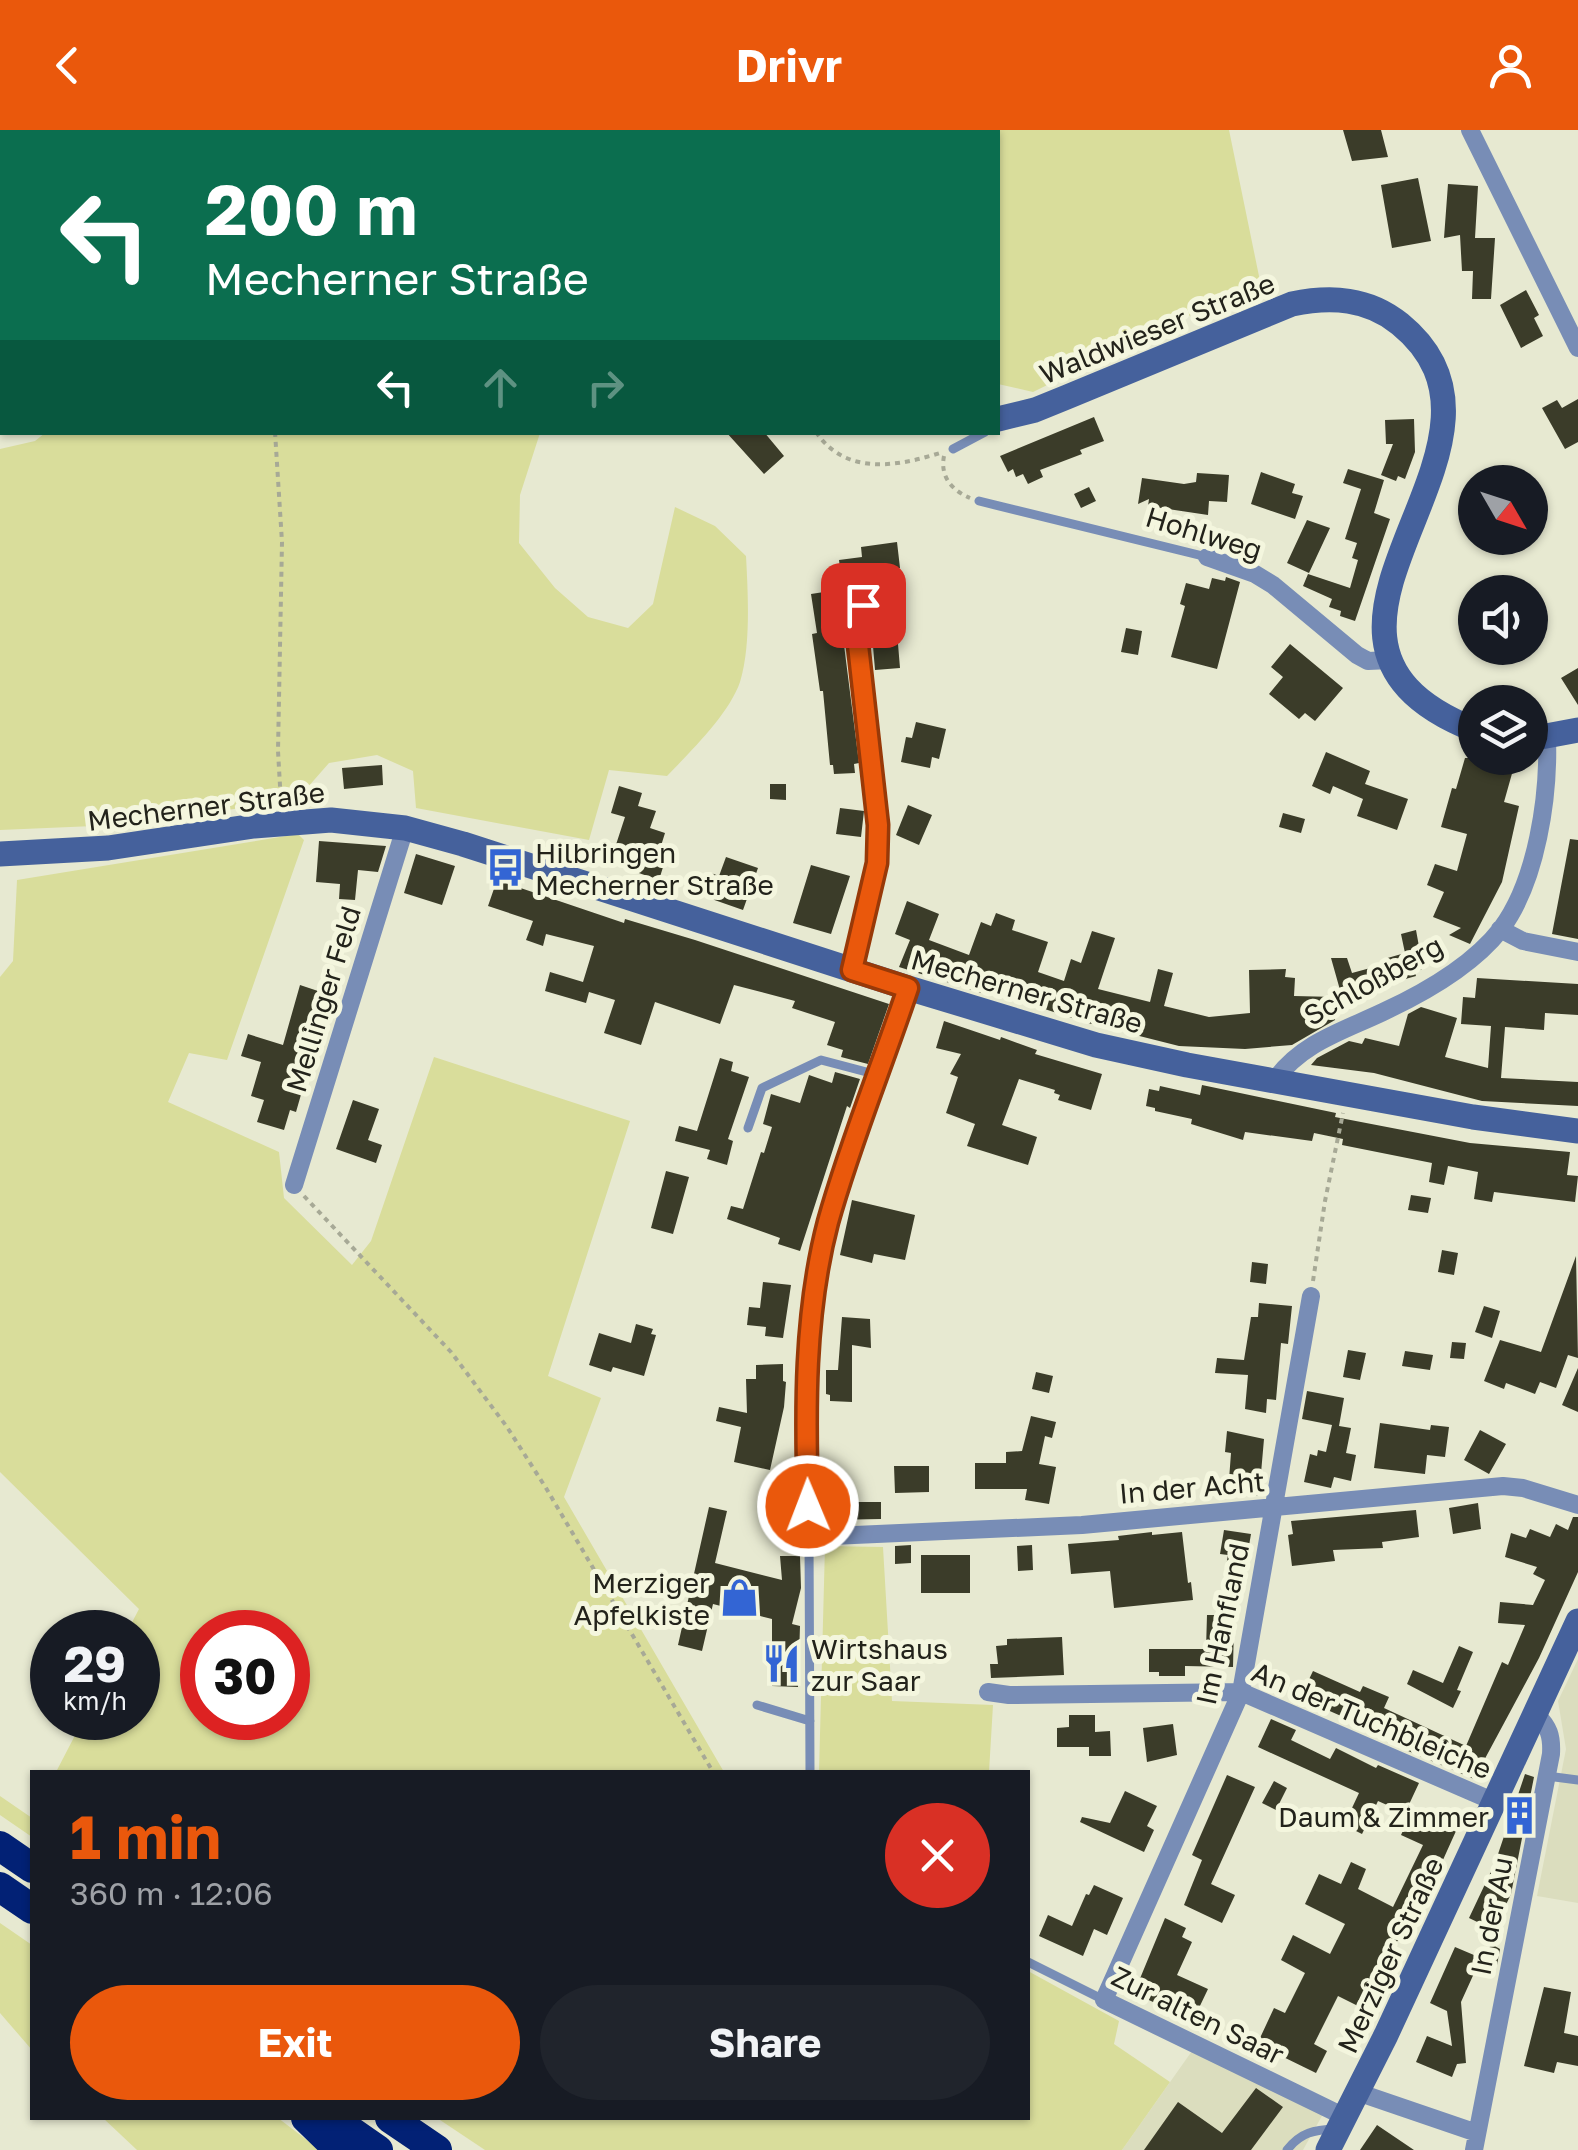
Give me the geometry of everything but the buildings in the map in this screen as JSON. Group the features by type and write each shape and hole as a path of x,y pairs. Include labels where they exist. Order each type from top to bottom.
{"highway":[{"path":"0,1846 30,1867"},
{"path":"0,1887 30,1908"},
{"path":"308,2120 339,2150"},
{"path":"335,2120 378,2150"},
{"path":"393,2120 437,2150"}],"main road":[{"name":"Waldwieser Straße","path":"1000,422 1292,304 1317,299 1345,300 1385,312 1413,336 1432,361 1443,398 1444,431 1437,464 1391,576 1384,615 1390,660"},
{"path":"1390,660 1421,700 1458,723"},
{"path":"1548,736 1578,730"},
{"name":"Mecherner Straße","path":"0,854 108,848 281,823 363,821 405,828 1096,1045 1473,1117 1578,1131"},
{"name":"Merziger Straße","path":"1337,2132 1578,1623"}],"street":[{"path":"1470,130 1578,348"},
{"name":"Hohlweg","path":"1206,558 1254,574 1273,586 1357,655 1368,660 1390,660"},
{"path":"852,970 877,863 875,776 856,627 863,605"},
{"name":"Schloßberg","path":"1275,1080 1293,1058 1315,1042 1425,990 1486,945 1500,929 1524,882 1539,831 1546,790 1544,775"},
{"name":"Mellinger Feld","path":"294,1185 405,828"},
{"path":"1500,929 1522,940 1578,952"},
{"path":"809,1537 809,1338 816,1284 828,1223 908,988"},
{"name":"Im Hanfland","path":"1104,2000 1241,1692 1311,1296"},
{"name":"In der Acht","path":"809,1537 1082,1526 1503,1486 1578,1505"},
{"name":"An der Tuchbleiche","path":"988,1692 1241,1692 1495,1802"},
{"name":"In der Au","path":"1357,2092 1475,2142 1552,1739 1547,1725 1536,1714"},
{"name":"Zur alten Saar","path":"1104,2000 1337,2132"}],"lane":[{"path":"949,450 975,435"},
{"name":"Hohlweg","path":"979,502 1206,558"},
{"path":"748,1128 762,1088 821,1060 878,1076"},
{"path":"809,1537 810,1770"},
{"path":"757,1706 810,1720"},
{"path":"1546,1776 1578,1780"},
{"name":"Zur alten Saar","path":"1030,1963 1104,2000"},
{"path":"1286,2150 1312,2130 1337,2132"}],"path":[{"path":"275,435 282,542 278,751 281,823"},
{"path":"819,435 830,448 865,464 906,464 949,450"},
{"path":"949,450 942,468 948,482 959,493 979,502"},
{"path":"1311,1296 1324,1200 1346,1094"},
{"path":"294,1185 451,1352 507,1427 712,1770"}],"shaded area":[{"path":"1578,1659 1578,1903 1537,1896 1566,1749 1558,1701"},
{"path":"1192,2051 1323,2114 1303,2150 1122,2150"}],"green space":[{"path":"1000,130 1229,130 1260,281 1033,392 1000,384"},
{"path":"42,435 539,435 520,495 519,543 555,588 588,617 628,628 653,604 675,507 715,526 746,556 747,637 740,682 718,719 667,776 609,770 589,840 416,808 413,771 377,755 329,763 300,796 278,803 117,825 0,830 0,449 35,441"},
{"path":"298,834 304,840 227,1060 189,1053 168,1102 279,1152 284,1198 352,1265 371,1241 434,1057 630,1121 548,1376 601,1398 564,1497 723,1770 57,1770 73,1740 160,1740 160,1610 138,1610 0,1472 0,977 13,961 17,880"},
{"path":"825,1546 883,1547 892,1701 993,1705 989,1770 819,1770"},
{"path":"0,1796 30,1817 30,1836 0,1815"},
{"path":"0,1923 30,1944 30,2048 0,2013"},
{"path":"1030,1972 1119,2021 1114,2044 1170,2082 1122,2150 485,2150 440,2120 1030,2120"},
{"path":"105,2120 281,2120 320,2150 137,2150"}],"place":[{"name":"Hilbringen Mecherner Straße","path":"505,868"},
{"name":"Merziger Apfelkiste","path":"740,1598"},
{"name":"Wirtshaus zur Saar","path":"781,1664"},
{"name":"Daum & Zimmer","path":"1519,1816"}],"route":[{"path":"808,1506 809,1338 816,1284 828,1223 908,988 852,970 877,863 875,776 856,627 863,605"}]}
